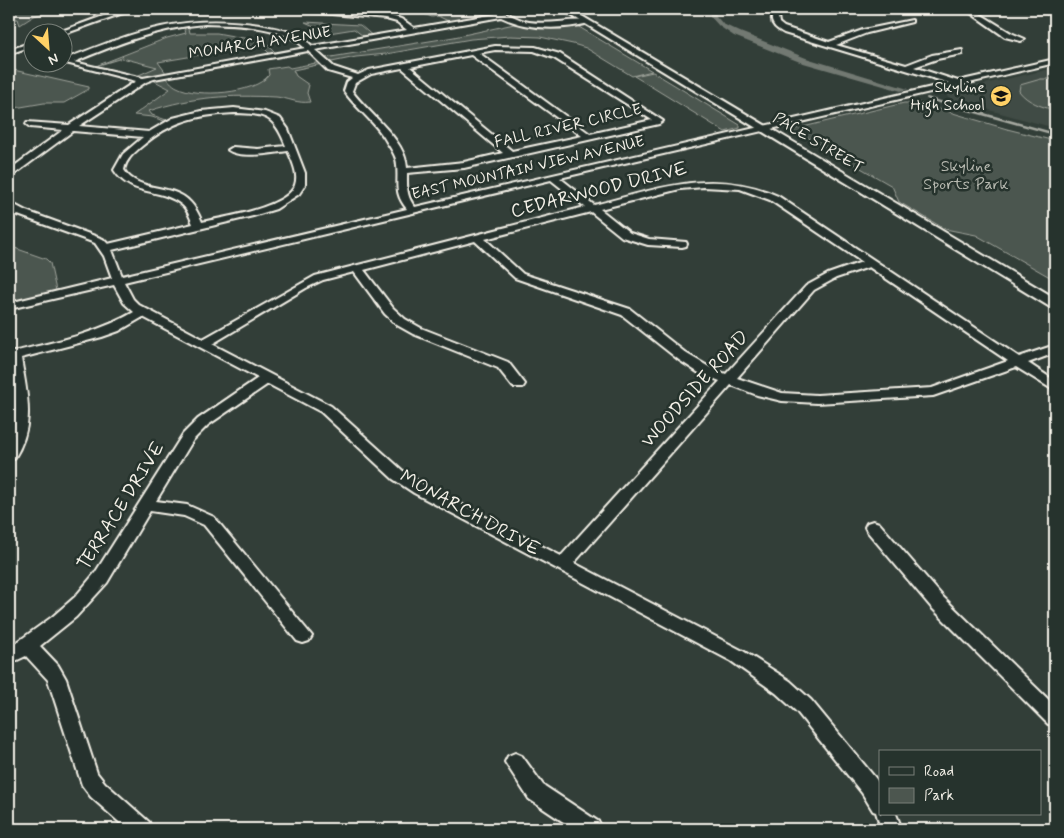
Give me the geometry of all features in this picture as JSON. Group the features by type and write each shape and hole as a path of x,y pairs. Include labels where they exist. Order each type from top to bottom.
{"main road":[{"name":"PACE STREET","path":"565,9 1055,304"}],"street":[{"path":"72,29 119,12 137,9"},
{"path":"300,9 387,17 399,21 413,32"},
{"path":"492,9 516,22 534,25 555,26 587,22"},
{"path":"789,9 771,14 776,24 786,32 958,83"},
{"path":"968,9 1008,35 1021,39"},
{"path":"1044,9 1055,16"},
{"name":"MONARCH AVENUE","path":"143,80 163,74 212,65 413,32 501,15"},
{"path":"73,21 86,24"},
{"path":"829,45 865,31 910,21"},
{"path":"72,59 148,30 201,22 236,23 296,37 332,70 356,77 348,86 349,94 390,138 401,161 403,197 413,210"},
{"path":"10,51 22,47"},
{"name":"FALL RIVER CIRCLE","path":"356,77 374,70 403,64 472,52 516,47 550,52 659,121 455,167 402,171"},
{"path":"472,52 588,137"},
{"path":"905,68 935,56 959,52"},
{"name":"EAST MOUNTAIN VIEW AVENUE","path":"9,306 762,128 1055,61"},
{"path":"72,64 143,80"},
{"path":"403,64 512,155"},
{"path":"212,65 220,75"},
{"path":"9,174 72,127 143,80"},
{"path":"9,206 22,213 93,238 106,248 199,226 264,210 291,196 300,185 301,178 280,122 264,114 247,111 225,111 194,115 171,122 150,135 124,157 120,166 121,175 132,183 183,200 199,226"},
{"path":"30,124 150,135"},
{"path":"233,150 258,152 290,148"},
{"path":"553,177 620,231 653,243 682,244"},
{"name":"CEDARWOOD DRIVE","path":"203,344 309,282 680,186 733,181 774,198 1055,387"},
{"path":"478,238 519,276 626,312 693,364 728,380 768,394 795,398 921,394 942,389 1055,348"},
{"name":"MONARCH DRIVE","path":"106,248 117,281 126,300 142,313 326,409 407,482 737,656 783,687 810,713 869,786 879,802"},
{"name":"WOODSIDE ROAD","path":"564,564 810,288 832,276 870,263"},
{"path":"358,269 389,311 401,322 416,331 503,365 518,384"},
{"path":"9,456 18,437 23,420 11,357 98,334 115,328 142,313"},
{"name":"TERRACE DRIVE","path":"9,657 28,646 57,623 89,593 101,578 145,505 194,430 267,378"},
{"path":"145,505 186,512 209,521 303,636"},
{"path":"873,527 937,602 1055,718"},
{"path":"28,646 52,670 57,679 89,778 98,790 142,829"},
{"path":"515,762 536,792 592,829"},
{"path":"886,816 892,829"}],"shaded area":[{"name":"Skyline High School","path":"1055,68 1055,128 949,99 945,93"}],"green space":[{"path":"9,9 41,9 51,11 34,16 20,25 18,19 9,19"},
{"path":"410,9 464,11 492,9 501,15 454,24 438,16 432,17"},
{"path":"305,22 360,25 375,38 367,39 354,29 329,33"},
{"path":"188,23 190,33 217,33 265,42 277,54 271,55 259,45 158,62 166,73 163,74 173,85 198,92 225,92 252,86 269,75 268,69 287,66 290,68 321,62 319,59 454,37 519,23 574,24 652,71 632,76 586,48 540,37 510,36 471,39 386,54 356,57 293,70 296,76 309,85 307,93 310,102 276,97 243,96 197,99 149,111 152,115 172,122 170,123 152,117 134,115 170,89 149,78 143,80 132,78 157,67 122,58 96,66 167,38 186,33 183,24"},
{"path":"9,69 89,87 89,89 64,103 44,103 9,109"},
{"path":"653,72 740,125 740,128 725,132 634,76"},
{"path":"1041,79 1055,79 1055,110 1030,101 1019,91 1020,85"},
{"name":"Skyline Sports Park","path":"904,103 919,103 1055,141 1055,280 976,235 945,229 899,202 892,186 805,136 786,131"},
{"path":"9,246 46,259 50,263 57,295 9,306"}],"waterway":[{"path":"712,9 713,16 721,25 737,34 803,60 904,89"},
{"path":"927,98 933,100"},
{"path":"929,99 1055,134"}],"place":[{"name":"Skyline High School","path":"1001,96"}]}
